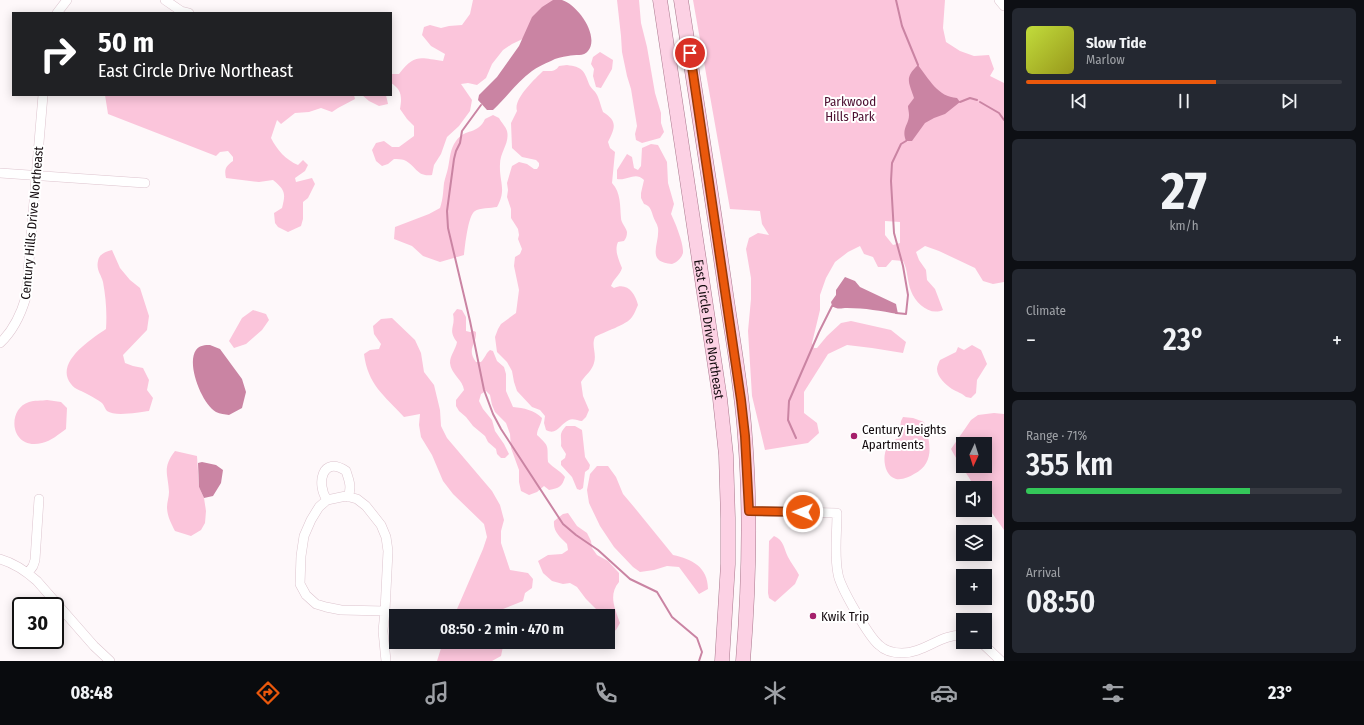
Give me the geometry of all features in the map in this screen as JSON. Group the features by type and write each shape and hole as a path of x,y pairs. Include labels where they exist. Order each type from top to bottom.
{"main road":[{"name":"East Circle Drive Northeast","path":"660,0 718,391 726,455 728,556 722,661"},
{"name":"East Circle Drive Northeast","path":"681,0 741,400 745,436 749,511 748,587 743,661"}],"street":[{"path":"58,12 67,0"},
{"path":"165,0 186,12"},
{"path":"999,0 1004,6"},
{"name":"Century Hills Drive Northeast","path":"0,343 11,331 23,309 26,297 43,96"},
{"path":"0,172 145,183"},
{"path":"327,500 322,486 322,476 330,466 334,465 346,471 350,482 348,497"},
{"path":"384,611 341,610 316,604 306,594 300,584 301,556 304,536 319,507 327,500 338,497 357,499 366,506 381,525 386,537 388,551 384,611 386,661"},
{"path":"28,573 33,566 34,560 39,499"},
{"path":"749,511 837,513 837,568 841,585 871,636 878,645 884,649 891,652 904,653 920,649 952,636 956,636"},
{"path":"0,559 14,564 38,581 94,646 110,661"},
{"path":"988,649 1001,661"}],"green space":[{"path":"473,0 560,0 527,37 503,50 492,64 486,78 477,85 468,83 461,84 472,100 470,111 459,126 447,137 441,154 434,165 432,175 420,173 408,162 402,159 394,159 388,164 382,166 376,161 372,150 376,143 384,141 392,147 399,147 414,136 414,126 400,109 400,94 397,88 392,84 392,74 399,74 409,63 418,58 443,61 445,54 431,46 422,35 424,27 430,25 441,28 462,25 470,14"},
{"path":"617,0 639,0 641,23 655,93 661,113 661,123 664,132 660,138 642,143 636,140 635,134 637,126 631,89 622,52"},
{"name":"Parkwood Hills Park","path":"693,0 945,0 943,28 946,42 960,51 974,56 989,55 994,69 990,76 1004,83 1004,282 993,284 983,281 975,268 925,246 916,252 919,260 926,270 927,280 935,289 943,310 933,311 924,308 913,296 903,261 892,260 886,267 878,267 873,257 864,254 860,246 848,252 835,262 826,278 820,295 820,310 812,343 814,348 817,348 841,323 851,321 891,330 906,342 903,353 847,345 828,354 804,392 804,413 817,423 819,433 808,443 765,450 752,396 748,331 751,278 746,249 749,238 758,233 769,235 762,224 760,211 730,209","holes":["885,221 900,222 900,243 893,245 885,235"]},
{"path":"600,52 613,60 612,69 601,88 596,87 593,76 594,69 591,64 593,57"},
{"path":"567,65 579,68 584,72 590,86 597,95 603,112 608,115 614,125 608,142 610,148 615,152 612,183 619,195 621,220 627,232 624,241 618,242 617,245 617,255 622,268 611,286 614,288 623,286 630,290 635,296 638,305 632,317 625,323 595,337 594,363 581,382 583,396 589,410 586,417 582,421 571,419 553,432 546,430 544,423 545,416 540,410 532,407 517,391 512,371 507,362 497,352 495,337 501,324 516,313 519,290 514,266 515,257 520,254 522,249 518,239 518,229 511,218 511,209 507,197 507,183 512,166 519,162 527,164 534,169 537,169 539,166 539,163 536,160 522,157 512,148 511,123 517,111 518,101 521,95 535,79 543,71 552,71 559,66"},
{"path":"105,96 354,96 355,99 332,112 321,108 309,112 295,113 281,124 277,120 271,138 276,147 282,154 294,163 298,165 303,160 308,165 305,171 295,178 296,182 312,178 315,184 308,198 303,202 303,219 301,226 288,232 278,227 275,223 274,213 282,208 284,192 273,180 259,182 226,178 226,168 233,161 233,157 228,151 220,152 216,156 108,114"},
{"path":"363,96 386,96 388,104 379,106"},
{"path":"493,115 499,118 508,135 500,160 502,195 497,207 479,209 475,211 470,218 464,255 440,262 423,256 412,246 394,239 395,227 429,214 440,208 452,147 463,134 475,130 485,119"},
{"path":"651,144 658,145 667,162 668,183 674,204 671,214 677,227 683,249 683,253 679,260 672,264 664,263 656,256 658,228 650,208 644,204 641,198 644,180 638,176 617,179 617,170 627,154 632,157 634,168 638,170 641,166 642,148"},
{"path":"112,250 120,268 130,280 140,288 149,316 147,330 123,355 125,363 143,368 149,380 147,390 153,398 149,411 128,414 111,413 107,411 103,404 73,386 67,376 67,368 76,352 106,329 105,294 98,264 101,255"},
{"path":"457,309 462,310 466,317 466,331 476,332 472,354 476,362 481,362 490,350 493,351 497,361 504,367 506,374 506,391 513,407 529,410 542,418 537,435 548,449 548,462 565,477 563,483 558,488 549,490 544,486 537,492 529,495 521,491 519,470 511,448 510,434 506,423 495,412 490,395 486,391 481,394 479,401 483,409 492,420 495,431 509,454 505,458 501,458 497,454 496,449 488,442 485,436 473,426 456,406 456,400 464,390 462,383 452,370 450,363 457,342 452,331 454,318 453,314"},
{"path":"253,310 266,314 269,320 262,330 246,344 234,348 229,341 242,318"},
{"path":"392,318 415,340 421,353 424,372 434,385 440,410 441,426 447,438 492,491 500,505 504,520 501,531 501,543 510,570 528,573 533,579 532,588 525,593 523,601 503,609 457,609 487,537 484,524 453,494 443,481 432,455 421,437 419,425 420,414 404,417 373,382 366,365 364,354 370,350 379,349 381,344 374,334 373,326 381,319"},
{"path":"972,345 981,350 987,364 977,380 976,393 971,398 966,397 947,385 940,378 937,369 940,360 956,352 958,347 964,350"},
{"path":"47,400 61,402 67,408 66,429 52,439 42,443 31,444 23,441 15,428 17,412 22,406 29,402"},
{"path":"994,413 1004,414 1004,530 992,513 992,481 971,481 966,473 992,473 992,437 959,437 971,420 978,415"},
{"path":"903,417 913,418 924,422 930,451 926,464 921,469 908,477 896,479 889,474 885,466 885,451 891,443 899,437"},
{"path":"566,426 575,426 582,430 585,457 590,465 589,469 585,472 583,488 580,490 577,489 572,477 561,465 561,461 565,458 566,454 561,446 561,436"},
{"path":"956,442 956,457 951,449"},
{"path":"175,451 197,456 199,487 204,498 206,511 205,523 201,530 191,536 175,531 168,513 167,505 169,492 167,466"},
{"path":"597,466 608,466 616,477 623,494 673,555 698,565 705,575 708,589 699,594 679,567 667,566 640,572 633,567 614,547 600,526 589,503 587,490 590,474"},
{"path":"568,513 577,526 587,533 591,541 592,548 597,555 608,561 619,573 619,582 613,597 620,623 615,631 615,609 596,609 577,587 570,583 563,584 552,581 543,573 538,561 548,555 562,554 568,550 567,544 558,534 554,525 554,521 563,514"},
{"path":"774,536 782,542 788,557 799,575 795,584 775,602 769,598 768,593 769,541"},
{"path":"441,649 502,649 501,656 492,661 437,661"}],"shaded area":[{"path":"553,0 562,0 568,3 586,22 591,37 591,45 588,51 582,55 571,55 557,58 536,68 521,80 493,110 487,110 478,100 479,95 497,77 519,46 532,17 542,7"},
{"path":"918,65 939,91 950,97 957,98 960,102 945,114 925,123 912,141 906,141 904,133 909,118 908,106 914,98 909,84 909,77"},
{"path":"845,277 855,281 860,287 896,304 898,314 867,309 838,308 832,306 831,302 836,295 836,290"},
{"path":"210,345 220,349 242,379 246,392 242,408 229,415 218,413 211,408 201,393 194,374 193,356 196,350 201,346"},
{"path":"202,462 216,465 223,470 221,483 213,496 204,498 199,487 198,463"}],"waterway":[{"path":"896,0 902,26 918,65"},
{"path":"960,102 970,98 977,100"},
{"path":"980,102 999,113 1004,120"},
{"path":"481,105 462,131 460,143 454,159 447,211 448,228 470,321 484,390 493,414 501,429 563,524 598,550 630,579 657,592 672,617 697,638 702,652 699,661"},
{"path":"896,313 906,314 908,295 903,266 894,233 891,181 892,163 901,144 906,141"},
{"path":"796,438 788,420 789,401 819,332 832,306 834,306"}],"place":[{"name":"Century Heights Apartments","path":"854,436"},
{"name":"Kwik Trip","path":"813,616"}],"route":[{"path":"690,53 741,400 745,436 749,511 803,512"}]}
